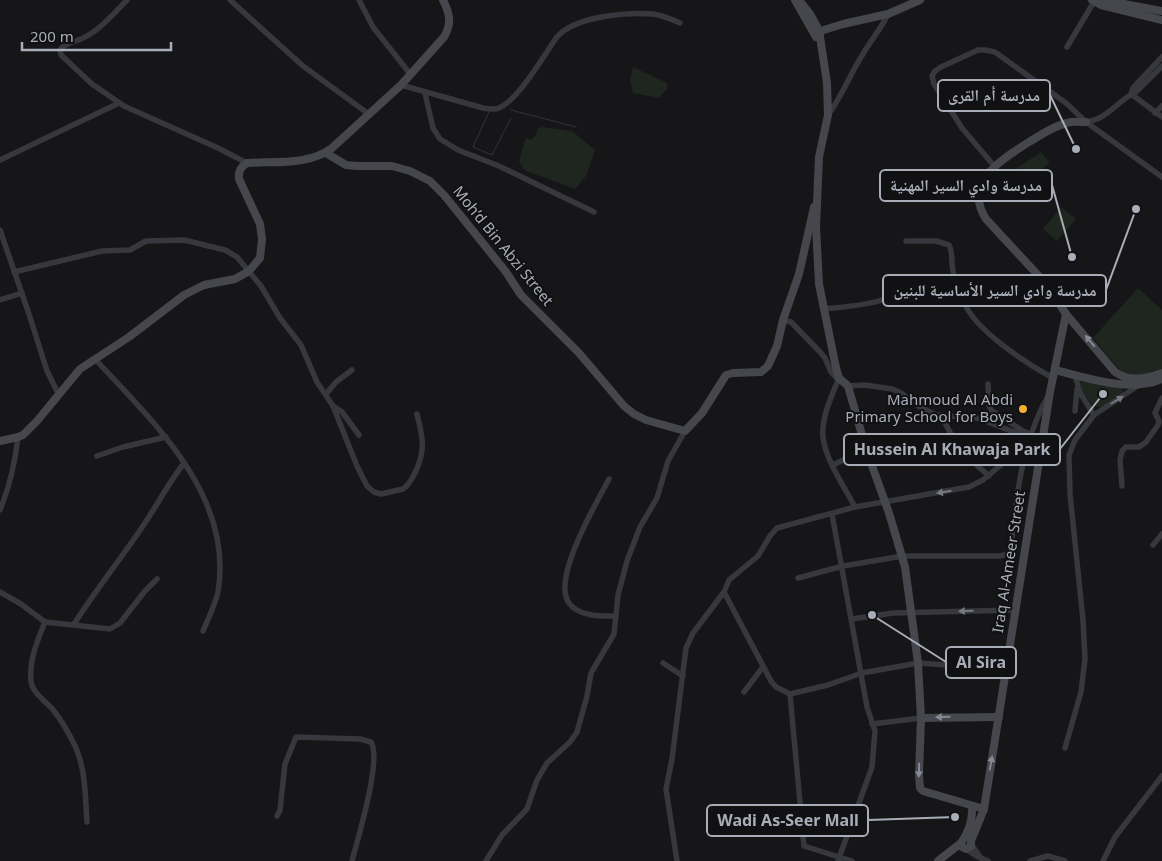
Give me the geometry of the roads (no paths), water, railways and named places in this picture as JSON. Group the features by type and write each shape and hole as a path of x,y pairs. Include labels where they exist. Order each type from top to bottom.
{"main road":[{"path":"0,441 18,437 30,428 80,369 96,360 194,289 204,285 235,279 249,271 260,258 262,246 260,224 239,179 240,170 247,163 308,159 326,153 401,85 444,37 448,28 449,14 443,0"},
{"path":"795,0 815,28"},
{"path":"799,0 815,28 821,45 827,83 828,115 819,157 816,236 823,309 838,379 848,386 866,449 886,501 903,556 908,580 918,663 921,718 919,775 921,789 984,809"},
{"path":"1096,0 1162,11"},
{"path":"1096,0 1101,5 1162,20"},
{"path":"815,28 888,14 916,1"},
{"path":"1086,122 1066,123 1053,128 1016,151 995,167 982,183 978,199 980,210 986,219 1047,285 1066,314 1112,369 1121,376 1131,379 1147,378 1162,373"},
{"name":"Moh’d Bin Abzi Street","path":"326,153 346,165 392,166 430,182 444,195 473,231 506,272 521,295 579,353 624,406 646,420 685,431"},
{"path":"685,431 702,413 726,376 733,373 761,372 765,369 775,351 798,274 817,196"},
{"name":"Iraq Al-Ameer Street","path":"966,844 984,809 1050,392 1066,314"},
{"path":"1108,381 1112,376 1112,369"},
{"path":"1054,374 1075,375 1139,385 1162,379"},
{"path":"921,718 999,716"},
{"path":"938,861 948,853 966,844 972,806"}],"street":[{"path":"127,0 92,33 63,46 60,50 62,56 92,84 118,103 247,163"},
{"path":"230,0 303,66 370,115"},
{"path":"359,0 373,27 411,75"},
{"path":"1067,47 1096,0"},
{"path":"401,85 483,108 497,109 518,92 558,36 570,28 610,15 628,14 658,15 680,23"},
{"path":"828,115 888,14"},
{"path":"995,167 962,128 934,84 932,76 935,71 954,60 978,50 995,52 1066,102 1086,122 1162,177"},
{"path":"1131,94 1133,88 1162,57"},
{"path":"1086,122 1106,115 1136,92 1162,66"},
{"path":"425,93 433,128 436,135 444,142 594,212"},
{"path":"1131,94 1162,117"},
{"path":"0,160 118,103"},
{"path":"1155,112 1162,106"},
{"path":"921,172 982,183"},
{"path":"899,189 978,199"},
{"path":"0,230 47,372 59,394"},
{"path":"14,272 102,251 130,250 146,241 184,240 225,250 237,257 249,271 261,286 280,318 298,340 308,358 317,382 333,406 365,483 374,492 381,494 403,489 408,485 422,456 423,448 417,414"},
{"path":"906,241 936,241 949,245 952,251 955,279 966,307 974,320 1029,365 1054,374"},
{"path":"823,309 881,300 889,297 901,287 916,282 955,279"},
{"path":"0,300 22,293"},
{"path":"783,320 792,322 820,352 831,372 838,379 827,409 822,434 833,465 855,508"},
{"path":"96,360 172,444 206,501 212,517 220,571 217,593 203,631"},
{"path":"326,394 336,382 352,370"},
{"path":"1075,375 1084,402 1094,415"},
{"path":"988,384 991,410 1023,431 1030,438"},
{"path":"848,386 870,385 896,391 924,410 942,416 977,418 1030,438"},
{"path":"1065,748 1081,692 1085,659 1068,460 1075,440 1094,415 1139,385"},
{"path":"1075,411 1078,387"},
{"path":"798,578 843,566 903,556 1000,556 1008,554 1011,548 1020,477 1030,438 1042,406 1050,392"},
{"path":"1122,486 1122,451 1126,447 1137,448 1142,445 1158,427 1155,413 1162,398"},
{"path":"333,406 342,412 359,435"},
{"path":"942,416 956,444 989,476"},
{"path":"486,861 499,839 527,809 537,780 547,763 570,742 577,732 587,696 590,673 613,638 619,586 634,542 640,527 657,498 668,461 685,431"},
{"path":"0,510 15,466 18,437"},
{"path":"97,456 123,447 166,437"},
{"path":"677,861 666,789 689,640 724,592 729,580 758,556 777,528 886,501 961,490 976,485 989,476 1030,438"},
{"path":"833,465 866,449"},
{"path":"74,624 90,598 106,580 184,464"},
{"path":"609,478 576,543 569,564 566,589 568,602 578,610 592,616 616,616"},
{"path":"832,514 843,566 867,707 875,735 872,767 839,859"},
{"path":"1153,545 1162,534"},
{"path":"0,592 21,604 45,622 105,629 120,623 145,591 157,580"},
{"path":"724,592 763,667 776,687 790,694 828,685 862,673 918,663 1007,669"},
{"path":"852,618 888,614 1015,610"},
{"path":"45,622 32,658 31,682 34,690 56,714 73,741 79,755 83,769 87,822"},
{"path":"663,663 683,676"},
{"path":"744,692 763,667"},
{"path":"790,694 804,846 839,859 852,861"},
{"path":"872,724 921,718"},
{"path":"277,816 280,810 286,764 296,736 360,739 371,742 374,751 370,784 352,861"},
{"path":"1103,861 1116,837 1162,776"},
{"path":"966,844 985,860"},
{"path":"1030,861 1048,856 1065,861"}],"waterway":[{"path":"511,110 576,127"},
{"path":"489,112 473,147 492,155 511,118"}],"place":[{"name":"مدرسة أم القرى","path":"1076,149"},
{"name":"مدرسة وادي السير الأساسية للبنين","path":"1136,209"},
{"name":"مدرسة وادي السير المهنية","path":"1072,257"},
{"name":"Hussein Al Khawaja Park","path":"1103,394"},
{"name":"Mahmoud Al Abdi Primary School for Boys","path":"1023,409"},
{"name":"Al Sira","path":"872,615"},
{"name":"Wadi As-Seer Mall","path":"955,817"}]}
